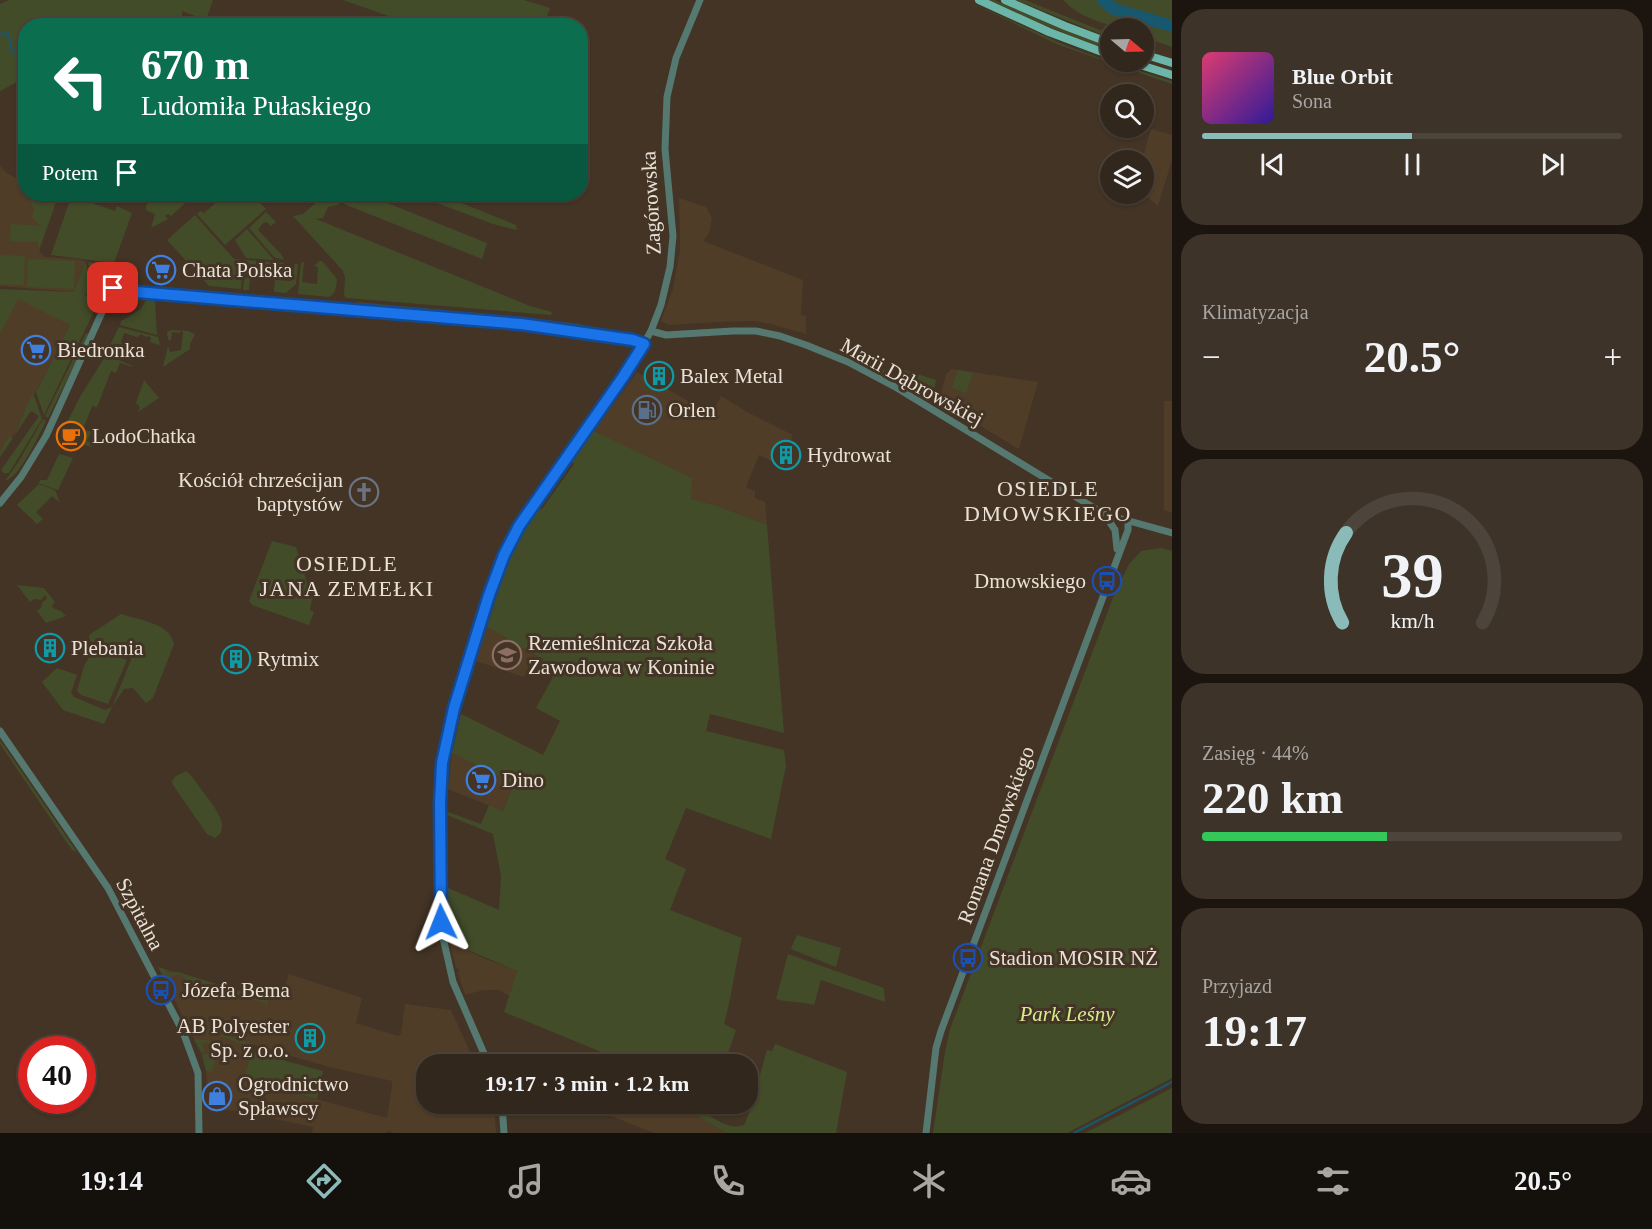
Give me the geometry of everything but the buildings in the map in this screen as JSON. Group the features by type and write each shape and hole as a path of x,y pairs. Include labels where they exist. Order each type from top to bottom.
{"main road":[{"path":"979,0 1034,26 1100,51"},
{"path":"1005,0 1100,39"},
{"path":"1154,57 1172,63"},
{"path":"1154,69 1172,75"}],"street":[{"name":"Zagórowska","path":"484,1054 453,982 442,933 440,802 445,746 460,686 489,595 513,537 540,494 644,344 664,294 673,245 673,216 665,140 667,97 676,58 700,0"},
{"path":"0,503 21,477 46,436 113,288 132,292 521,324 633,340 644,344"},
{"name":"Marii Dąbrowskiej","path":"651,331 666,335 756,331 780,336 848,362 897,388 1104,514 1118,518"},
{"name":"Marii Dąbrowskiej","path":"1104,514 1114,529"},
{"path":"1146,527 1119,533 1114,529 1114,521 1124,518 1146,527 1172,533"},
{"path":"1125,532 1129,526 1128,521"},
{"name":"Romana Dmowskiego","path":"1114,529 1117,555"},
{"name":"Romana Dmowskiego","path":"926,1133 936,1048 941,1031 1125,532"},
{"name":"Szpitalna","path":"0,731 108,888 183,1032 198,1073 199,1133"},
{"path":"503,1114 504,1133"}],"shaded area":[{"path":"1154,130 1172,135 1172,160 1158,206 1154,203 1154,150 1145,150 1148,138 1154,138"},
{"path":"0,166 18,179 18,201 56,201 39,251 44,257 85,261 74,292 0,286"},
{"path":"679,198 706,207 712,218 709,234 703,241 803,280 801,315 806,316 806,334 754,321 669,325 661,321 673,289 680,250"},
{"path":"17,298 70,325 12,438 0,452 0,334"},
{"path":"952,369 1038,382 1019,449 939,401 946,374"},
{"path":"637,372 711,414 721,396 793,435 787,451 798,457 793,471 759,455 746,487 755,491 755,498 765,502 767,525 718,506 691,499 691,478 594,431"},
{"path":"1164,401 1172,401 1172,513 1164,510"},
{"name":"Rzemieślnicza Szkoła Zawodowa w Koninie","path":"487,627 558,668 553,678 530,664 524,677 476,661"},
{"path":"452,753 514,784 503,811 448,789"},
{"path":"450,942 517,971 509,996 499,990 484,990 465,995 458,973 460,970 456,968"},
{"path":"158,967 268,1000 269,997 280,1000 289,974 362,998 356,1023 398,1036 401,1034 405,1004 451,1010 471,1054 416,1054 416,1114 495,1114 496,1133 394,1133 387,1131 386,1133 312,1133 313,1127 237,1111 208,1108 206,1071 202,1055","holes":["254,1045 329,1067 392,1081 387,1118 245,1080"]},
{"path":"606,1114 695,1114 726,1133 654,1133"}],"green space":[{"path":"9,0 213,0 207,18 182,11 182,18 18,18 18,82 0,91 0,4"},
{"path":"343,0 524,0 550,8 546,18 394,18"},
{"path":"965,0 1100,59 1059,45"},
{"path":"988,0 995,0 1058,28 1100,43 1100,47"},
{"path":"1016,0 1025,0 1100,30 1100,34"},
{"path":"1063,0 1172,0 1172,47 1154,41 1154,18 1100,18 1100,22 1071,7"},
{"path":"1137,72 1172,81 1172,84"},
{"path":"30,201 56,201 39,250 38,242 10,241 11,224 40,226 32,217 34,208"},
{"path":"70,201 86,201 115,211 117,206 132,213 114,263 51,255"},
{"path":"148,201 188,201 171,216 168,214 165,216 168,219 151,228 155,214 146,210"},
{"path":"218,201 259,201 266,209 225,245 197,214 200,211 204,213"},
{"path":"318,201 342,201 338,205 328,207 323,218 316,219 530,306 552,312 551,315 347,298 344,296 343,271 293,216 303,214"},
{"path":"346,201 382,201 487,243 482,259 344,204"},
{"path":"432,201 456,201 516,225 517,230 493,224"},
{"path":"266,212 276,222 271,226 267,222 263,223 258,230 284,260 274,257 249,228"},
{"path":"195,215 234,259 243,260 241,289 209,286 167,240"},
{"path":"247,229 273,260 246,258 235,240"},
{"path":"0,255 25,256 24,285 0,284"},
{"path":"28,259 75,261 74,289 27,287"},
{"path":"246,260 284,263 283,270 246,267 245,277 250,278 249,290 243,290"},
{"path":"85,261 95,292 84,294 98,303 44,415 36,392 70,325 18,299 0,334 0,289 74,292"},
{"path":"322,261 337,279 334,292 329,297 298,294 301,263 304,262 302,282 317,284 318,267 314,266"},
{"path":"89,262 112,267 99,299 101,290 97,291 90,270 97,268 88,265"},
{"path":"295,264 298,264 296,284 286,293 274,292 275,280 291,281"},
{"path":"147,299 155,300 157,335 120,325 121,321 141,309"},
{"path":"357,302 581,324 595,331 520,321 353,307"},
{"path":"119,327 158,337 160,345 150,342 149,336 141,334 137,337 124,333 121,343 128,345 123,359 106,353"},
{"path":"171,330 188,331 195,334 190,349 163,367 168,346 170,352 181,350 183,332 172,332 171,340 168,340 167,332"},
{"path":"86,333 90,334 48,418 45,416"},
{"path":"106,355 133,367 120,363 116,373 111,371 97,407 92,406 83,429 91,432 87,441 92,443 91,447 82,444 83,440 73,440 75,433 70,431 66,438 63,430"},
{"path":"880,368 930,399 924,399 877,372"},
{"path":"899,368 936,380 933,395 930,396 896,375"},
{"path":"958,370 973,373 966,393 952,388"},
{"path":"144,380 159,398 138,412 140,407 136,403"},
{"path":"33,393 42,419 9,473 4,473 1,470 39,416 31,411 13,437"},
{"path":"43,419 46,421 29,455 17,472 5,481 19,461"},
{"path":"594,431 692,478 691,499 718,506 767,525 784,733 710,714 706,731 784,750 786,766 771,839 686,808 665,859 686,869 670,910 742,938 724,1024 736,1030 728,1054 606,1054 504,1012 517,971 454,944 446,887 499,910 501,876 493,834 447,815 448,812 481,824 489,805 503,811 514,784 452,753 461,714 543,755 560,721 536,708 558,668 487,627 502,580 521,535 574,464 571,462"},
{"path":"8,437 13,438 0,457 0,452"},
{"path":"59,454 73,458 58,490 38,483 41,480 47,480"},
{"path":"39,484 55,490 60,503 52,496 36,512 43,519 37,524 17,505"},
{"path":"272,541 296,547 312,599 310,610 314,612 309,625 252,605 249,601"},
{"name":"Park Leśny","path":"1161,548 1172,551 1172,1078 1067,1133 933,1133 950,1029 1114,595 1129,564 1141,551"},
{"path":"17,585 44,588 55,602 52,605 53,608 66,616 46,623 37,611 47,596 30,602"},
{"path":"121,614 167,631 174,644 153,698 146,703 133,688 124,689 112,707 131,660 130,656 90,641 89,635"},
{"path":"94,648 127,660 108,704 81,695 77,691 84,666"},
{"path":"57,668 77,675 71,693 74,697 105,710 112,707 104,724 63,710 42,682"},
{"path":"0,740 77,852 72,850 0,744"},
{"path":"186,771 212,803 222,822 220,834 215,838 207,834 173,785 172,781 176,776"},
{"path":"797,935 841,948 836,967 793,950 791,948"},
{"path":"788,954 884,988 885,1002 821,980 814,1005 776,999"},
{"path":"158,967 165,969 168,973 178,972 268,1000 266,1007 265,1003 205,985 192,990 184,977 179,974 171,977 169,987"},
{"path":"194,1026 254,1044 253,1048 214,1035 192,1036 188,1027"},
{"path":"194,1040 220,1042 212,1072 206,1071 202,1055 214,1051 207,1042 202,1044 205,1051 201,1052"},
{"path":"775,1044 847,1072 836,1133 726,1133 695,1114 706,1114 720,1122 736,1126 744,1125 749,1114 758,1114 758,1082 767,1050 772,1051"},
{"path":"252,1052 323,1071 317,1099 239,1079 244,1079"},
{"path":"1172,1088 1172,1133 1085,1133"}],"waterway":[{"path":"1103,0 1114,9 1172,26"},
{"path":"0,34 9,35 11,50 17,55"},
{"path":"1074,1133 1172,1082"}],"place":[{"name":"Chata Polska","path":"161,270"},
{"name":"Biedronka","path":"36,350"},
{"name":"Balex Metal","path":"659,376"},
{"name":"Orlen","path":"647,410"},
{"name":"LodoChatka","path":"71,436"},
{"name":"Hydrowat","path":"786,455"},
{"name":"Kościół chrześcijan baptystów","path":"364,492"},
{"name":"Dmowskiego","path":"1107,581"},
{"name":"Plebania","path":"50,648"},
{"name":"Rzemieślnicza Szkoła Zawodowa w Koninie","path":"507,655"},
{"name":"Rytmix","path":"236,659"},
{"name":"Dino","path":"481,780"},
{"name":"Stadion MOSIR NŻ","path":"968,958"},
{"name":"Józefa Bema","path":"161,990"},
{"name":"AB Polyester Sp. z o.o.","path":"310,1038"},
{"name":"Ogrodnictwo Spławscy","path":"217,1096"}],"district":[{"name":"OSIEDLE DMOWSKIEGO","path":"1048,500"},
{"name":"OSIEDLE JANA ZEMEŁKI","path":"347,576"}],"route":[{"path":"113,288 125,291 521,324 633,340 644,344 519,526 504,555 489,595 460,686 442,763 441,922"}]}
